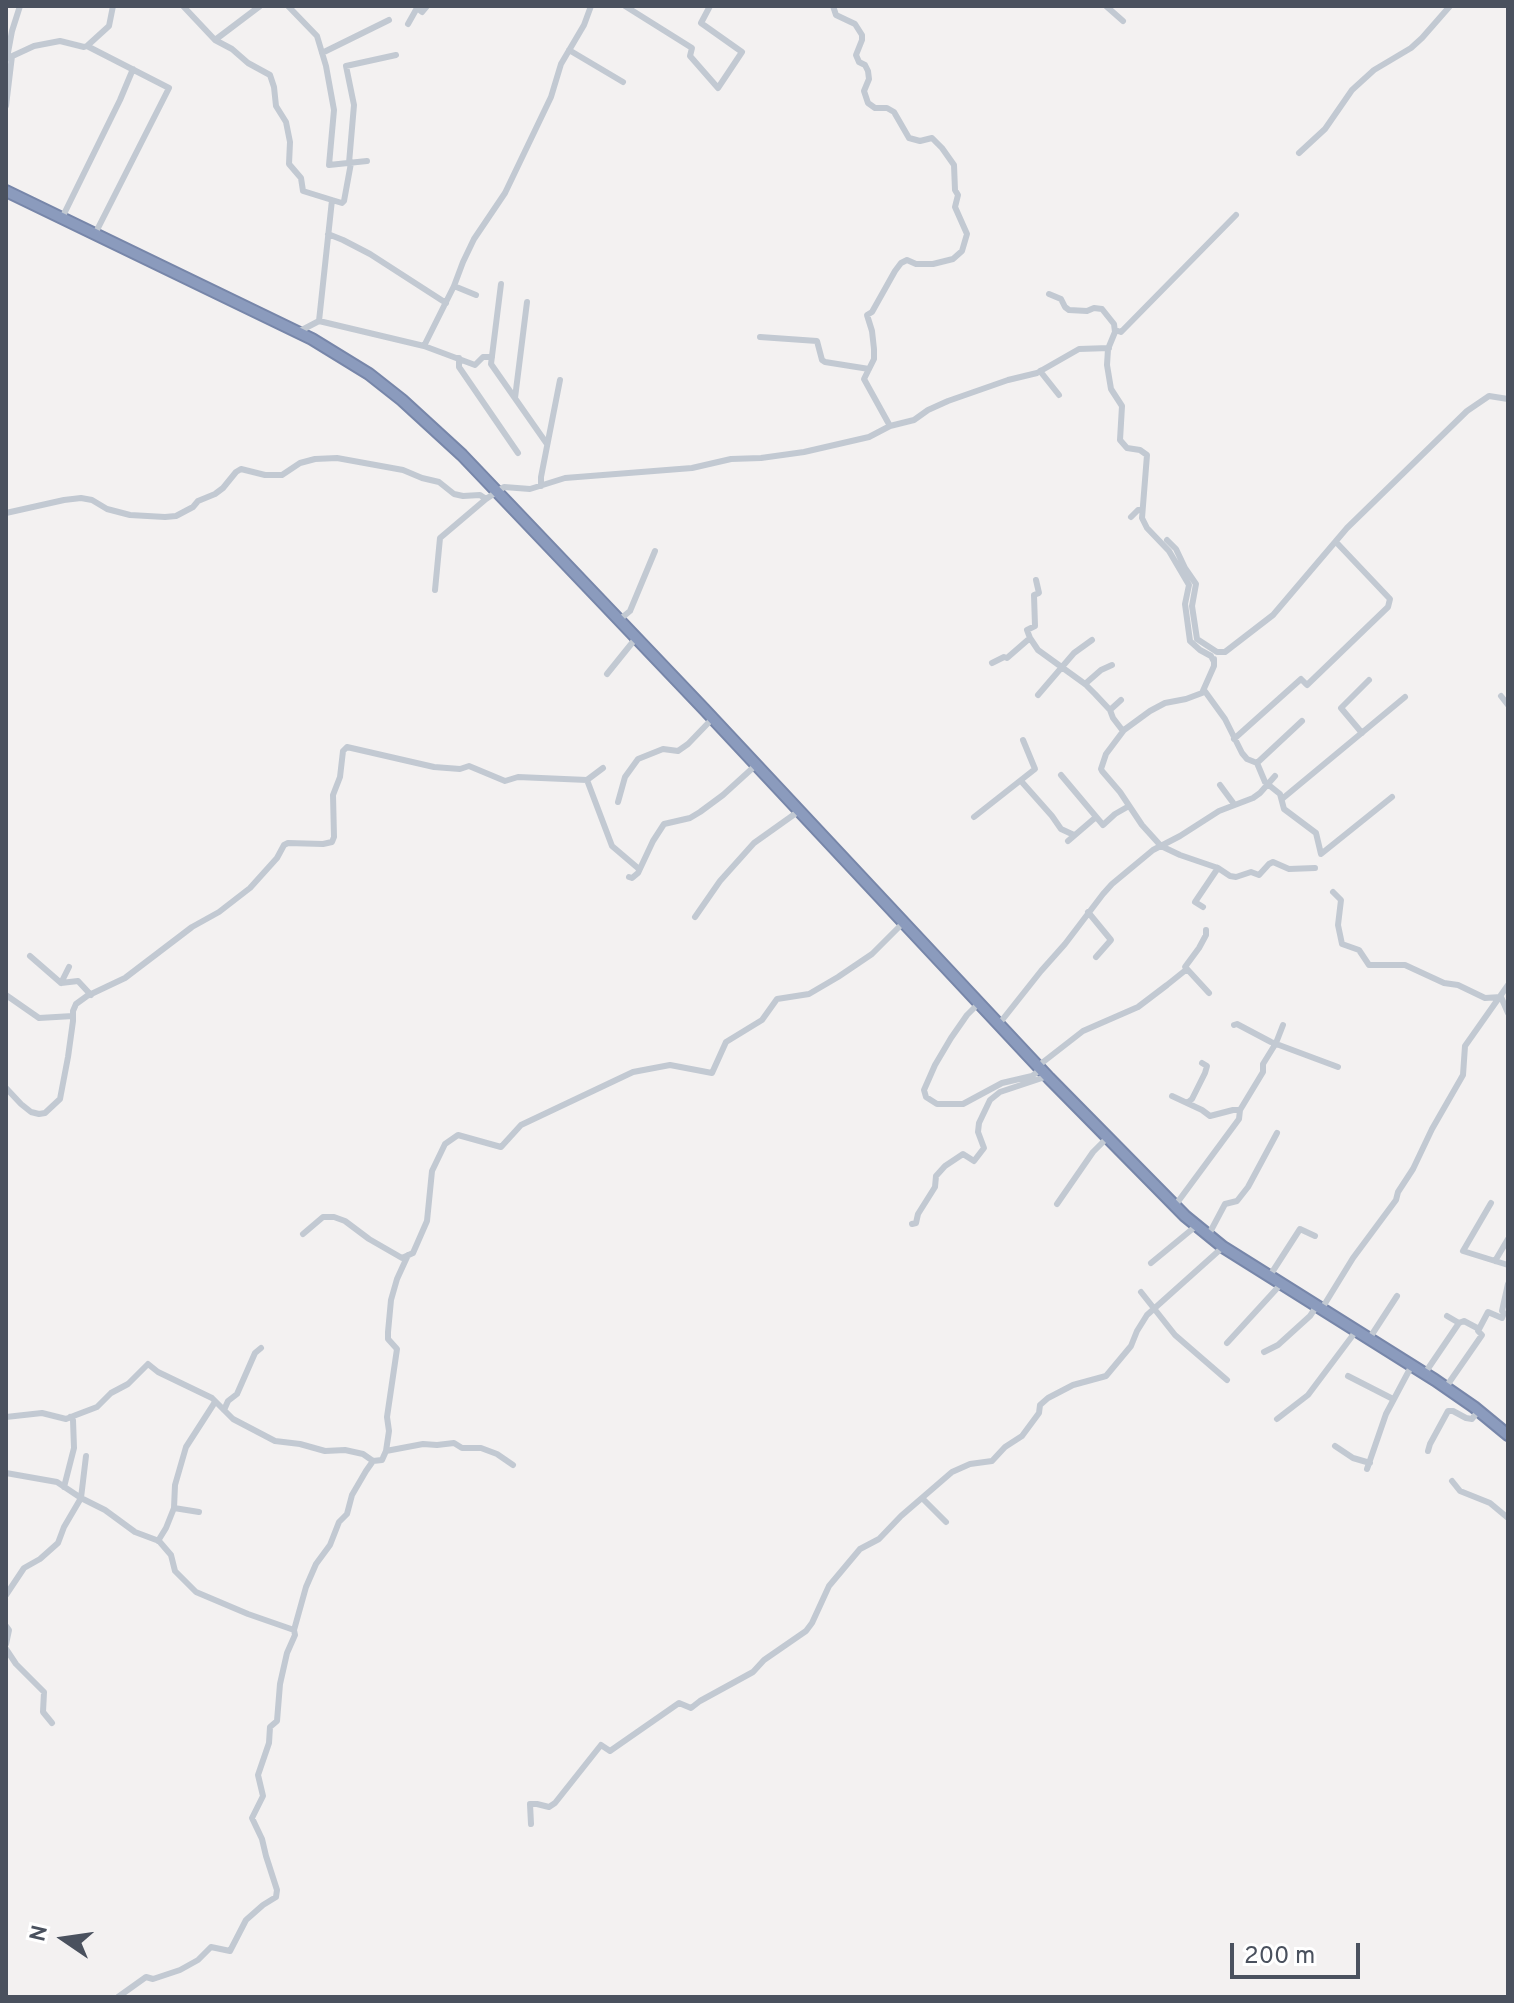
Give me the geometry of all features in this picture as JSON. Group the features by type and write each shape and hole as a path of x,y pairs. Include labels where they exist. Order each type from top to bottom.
{"highway":[{"path":"6,191 298,332 384,385 425,420 497,493 1174,1207 1223,1247 1425,1373 1479,1410 1508,1435"}],"street":[{"path":"6,106 12,31 20,6"},
{"path":"87,46 109,26 113,6"},
{"path":"183,6 215,40 270,75 276,106 286,122 290,142 289,164 298,172 303,191 332,200 344,201 350,163 354,105 346,66 396,55"},
{"path":"215,40 260,6"},
{"path":"288,6 317,36 322,53 334,110 329,165 367,161"},
{"path":"408,24 417,8 422,12 427,6"},
{"path":"625,6 692,48 690,56 718,88 742,52 701,23 710,6"},
{"path":"833,6 836,15 855,24 862,35 856,55 868,71 864,95 868,103 875,108 887,108 894,112 905,134 912,140 932,138 954,165 958,195 955,207 967,234 962,251 953,259 933,264 916,264 907,260 901,263 880,300 867,315 872,331 874,359 864,379 890,426"},
{"path":"1106,6 1123,21"},
{"path":"1299,153 1325,129 1352,90 1374,70 1411,48 1450,6"},
{"path":"424,346 474,239 505,193 551,97 557,75 584,25 589,7"},
{"path":"322,53 389,20"},
{"path":"9,58 34,46 60,41 87,46 169,88 95,234"},
{"path":"569,50 623,82"},
{"path":"62,218 133,69"},
{"path":"319,321 332,200"},
{"path":"1115,330 1121,332 1236,215"},
{"path":"328,234 363,250 446,303"},
{"path":"501,284 491,364 547,444"},
{"path":"454,286 476,295"},
{"path":"1049,294 1061,299 1069,310 1102,309 1114,324 1107,365 1111,389 1122,406 1120,440 1127,448 1143,451 1147,455 1142,518 1147,528 1169,551 1189,585 1185,604 1190,641 1211,656 1214,666 1202,693 1165,703 1123,731 1106,754 1101,769 1161,846 1191,860 1236,877 1251,872 1259,875 1273,862 1289,869 1315,868"},
{"path":"515,400 527,302"},
{"path":"298,332 319,321 424,346 475,365 483,357 492,357"},
{"path":"760,337 817,341 825,362 869,369"},
{"path":"435,590 440,538 486,499 507,487 530,489 565,478 692,468 731,459 804,452 869,437 890,426 914,420 948,401 1040,371 1079,349 1109,348"},
{"path":"459,358 459,367 518,453"},
{"path":"1040,371 1059,395"},
{"path":"541,486 560,380"},
{"path":"1167,540 1176,549 1196,584 1192,606 1195,635 1200,642 1217,652 1225,652 1273,615 1371,503 1467,411 1489,396 1508,399"},
{"path":"6,513 81,498 130,515 176,516 215,494 241,469 265,475 282,475 300,463 337,458 403,470 439,482 454,494 480,495 486,499"},
{"path":"1131,517 1142,510"},
{"path":"1234,739 1301,679 1307,685 1388,607 1390,599 1336,542"},
{"path":"619,620 630,611 655,551"},
{"path":"1036,580 1039,593 1034,595 1035,626 1027,630 1030,638 1038,650 1085,684 1110,710 1123,731"},
{"path":"607,674 636,638"},
{"path":"992,663 1007,658 1030,638"},
{"path":"1038,695 1074,653 1092,640"},
{"path":"1213,660 1217,652"},
{"path":"1085,684 1112,665"},
{"path":"1362,733 1341,708 1369,680"},
{"path":"1204,690 1225,719 1247,759 1257,763 1265,782 1280,794 1284,809 1316,833 1321,854 1392,797"},
{"path":"1501,696 1508,705"},
{"path":"1282,799 1405,697"},
{"path":"1110,710 1121,700"},
{"path":"618,802 625,777 638,759 663,749 678,751 713,718"},
{"path":"1257,763 1302,721"},
{"path":"974,817 1035,768 1023,740"},
{"path":"6,1088 31,1112 45,1113 60,1099 76,1004 125,978 192,927 219,912 250,888 277,858 284,845 332,842 333,795 340,777 343,751 347,747 434,767 460,769 469,766 505,781 518,777 587,780 603,768"},
{"path":"629,877 632,878 639,869 664,824 690,818 700,812 756,765"},
{"path":"1061,775 1103,825 1129,806"},
{"path":"999,1024 1112,884 1161,846 1219,811 1253,798 1275,776"},
{"path":"587,780 612,846 639,869"},
{"path":"1021,781 1061,829 1074,835"},
{"path":"1220,785 1234,804"},
{"path":"695,917 720,881 754,843 799,811"},
{"path":"1068,841 1096,817"},
{"path":"1203,907 1195,902 1218,868"},
{"path":"1333,892 1341,900 1338,925 1342,944 1359,950 1369,965 1405,965 1485,998 1501,997"},
{"path":"1088,912 1111,940 1096,957"},
{"path":"303,1234 323,1217 334,1217 402,1258 413,1253 427,1221 432,1171 445,1144 458,1135 501,1147 521,1125 633,1072 670,1065 712,1073 726,1042 762,1020 777,999 809,994 829,983 872,954 904,922"},
{"path":"1206,930 1199,948 1185,967 1209,993"},
{"path":"30,956 61,983 78,981 91,995"},
{"path":"61,983 69,967"},
{"path":"979,1003 951,1038 924,1090 926,1097 937,1104 963,1104 1002,1083 1032,1076 1083,1031 1138,1007 1187,969"},
{"path":"1264,1352 1278,1345 1318,1308 1396,1200 1463,1075 1465,1046 1508,985"},
{"path":"6,995 39,1018 73,1016"},
{"path":"1501,997 1508,1013"},
{"path":"1234,1025 1338,1067"},
{"path":"1174,1207 1239,1119 1240,1110 1263,1072 1263,1064 1283,1025"},
{"path":"1187,1103 1205,1073 1207,1066 1202,1063"},
{"path":"912,1224 916,1223 918,1214 935,1187 936,1176 945,1166 963,1154 974,1161 984,1148 978,1132 979,1123 990,1100 1042,1070"},
{"path":"1172,1096 1210,1116 1240,1110"},
{"path":"930,1109 937,1104"},
{"path":"1208,1236 1225,1204 1237,1201 1248,1187 1277,1133"},
{"path":"1057,1204 1093,1152 1107,1138"},
{"path":"1491,1203 1463,1251 1508,1265"},
{"path":"1151,1263 1196,1226"},
{"path":"1269,1277 1300,1229 1315,1236"},
{"path":"1495,1261 1508,1239"},
{"path":"531,1824 530,1804 549,1807 555,1803 601,1745 610,1751 679,1703 691,1708 753,1672 764,1660 806,1631 829,1586 860,1549 879,1539 901,1516 959,1468 992,1461 1005,1447 1022,1436 1039,1413 1040,1405 1048,1398 1073,1385 1106,1376 1131,1346 1137,1331 1157,1305 1223,1247"},
{"path":"6,1417 42,1413 66,1419 97,1407 148,1364 212,1398 233,1419 275,1441 325,1451 345,1450 363,1454 373,1461 382,1460 389,1431 387,1417 397,1349 388,1339 391,1300 408,1255"},
{"path":"1227,1343 1281,1284"},
{"path":"1479,1329 1488,1312 1502,1318 1508,1284"},
{"path":"1141,1292 1157,1305 1175,1335 1227,1380"},
{"path":"1369,1339 1397,1296"},
{"path":"1447,1316 1459,1323"},
{"path":"1425,1373 1459,1323 1464,1321 1479,1329 1482,1335 1446,1387"},
{"path":"1277,1419 1308,1395 1356,1331"},
{"path":"224,1410 228,1401 237,1394 255,1353 261,1348"},
{"path":"1335,1446 1368,1466 1393,1399 1412,1365"},
{"path":"1348,1376 1393,1399"},
{"path":"158,1541 174,1508 175,1485 186,1447 215,1402"},
{"path":"1428,1451 1448,1411 1472,1419 1479,1410"},
{"path":"64,1487 74,1448 73,1420 70,1417"},
{"path":"386,1451 423,1444 454,1443 462,1448 481,1448 513,1465"},
{"path":"6,1595 24,1568 58,1543 81,1498 86,1456"},
{"path":"118,1997 146,1977 153,1979 180,1970 198,1960 211,1947 230,1951 246,1920 276,1897 277,1890 262,1839 252,1818 263,1796 258,1775 269,1743 270,1727 277,1721 280,1684 306,1587 339,1522 347,1514 352,1495 373,1461"},
{"path":"6,1473 57,1482 135,1532 158,1541 171,1555 175,1571 196,1592 294,1630"},
{"path":"1452,1481 1460,1491 1490,1503 1508,1518"},
{"path":"923,1499 946,1522"},
{"path":"174,1508 199,1512"},
{"path":"6,1626 9,1630 6,1647 16,1664 44,1692 43,1712 52,1723"}]}
